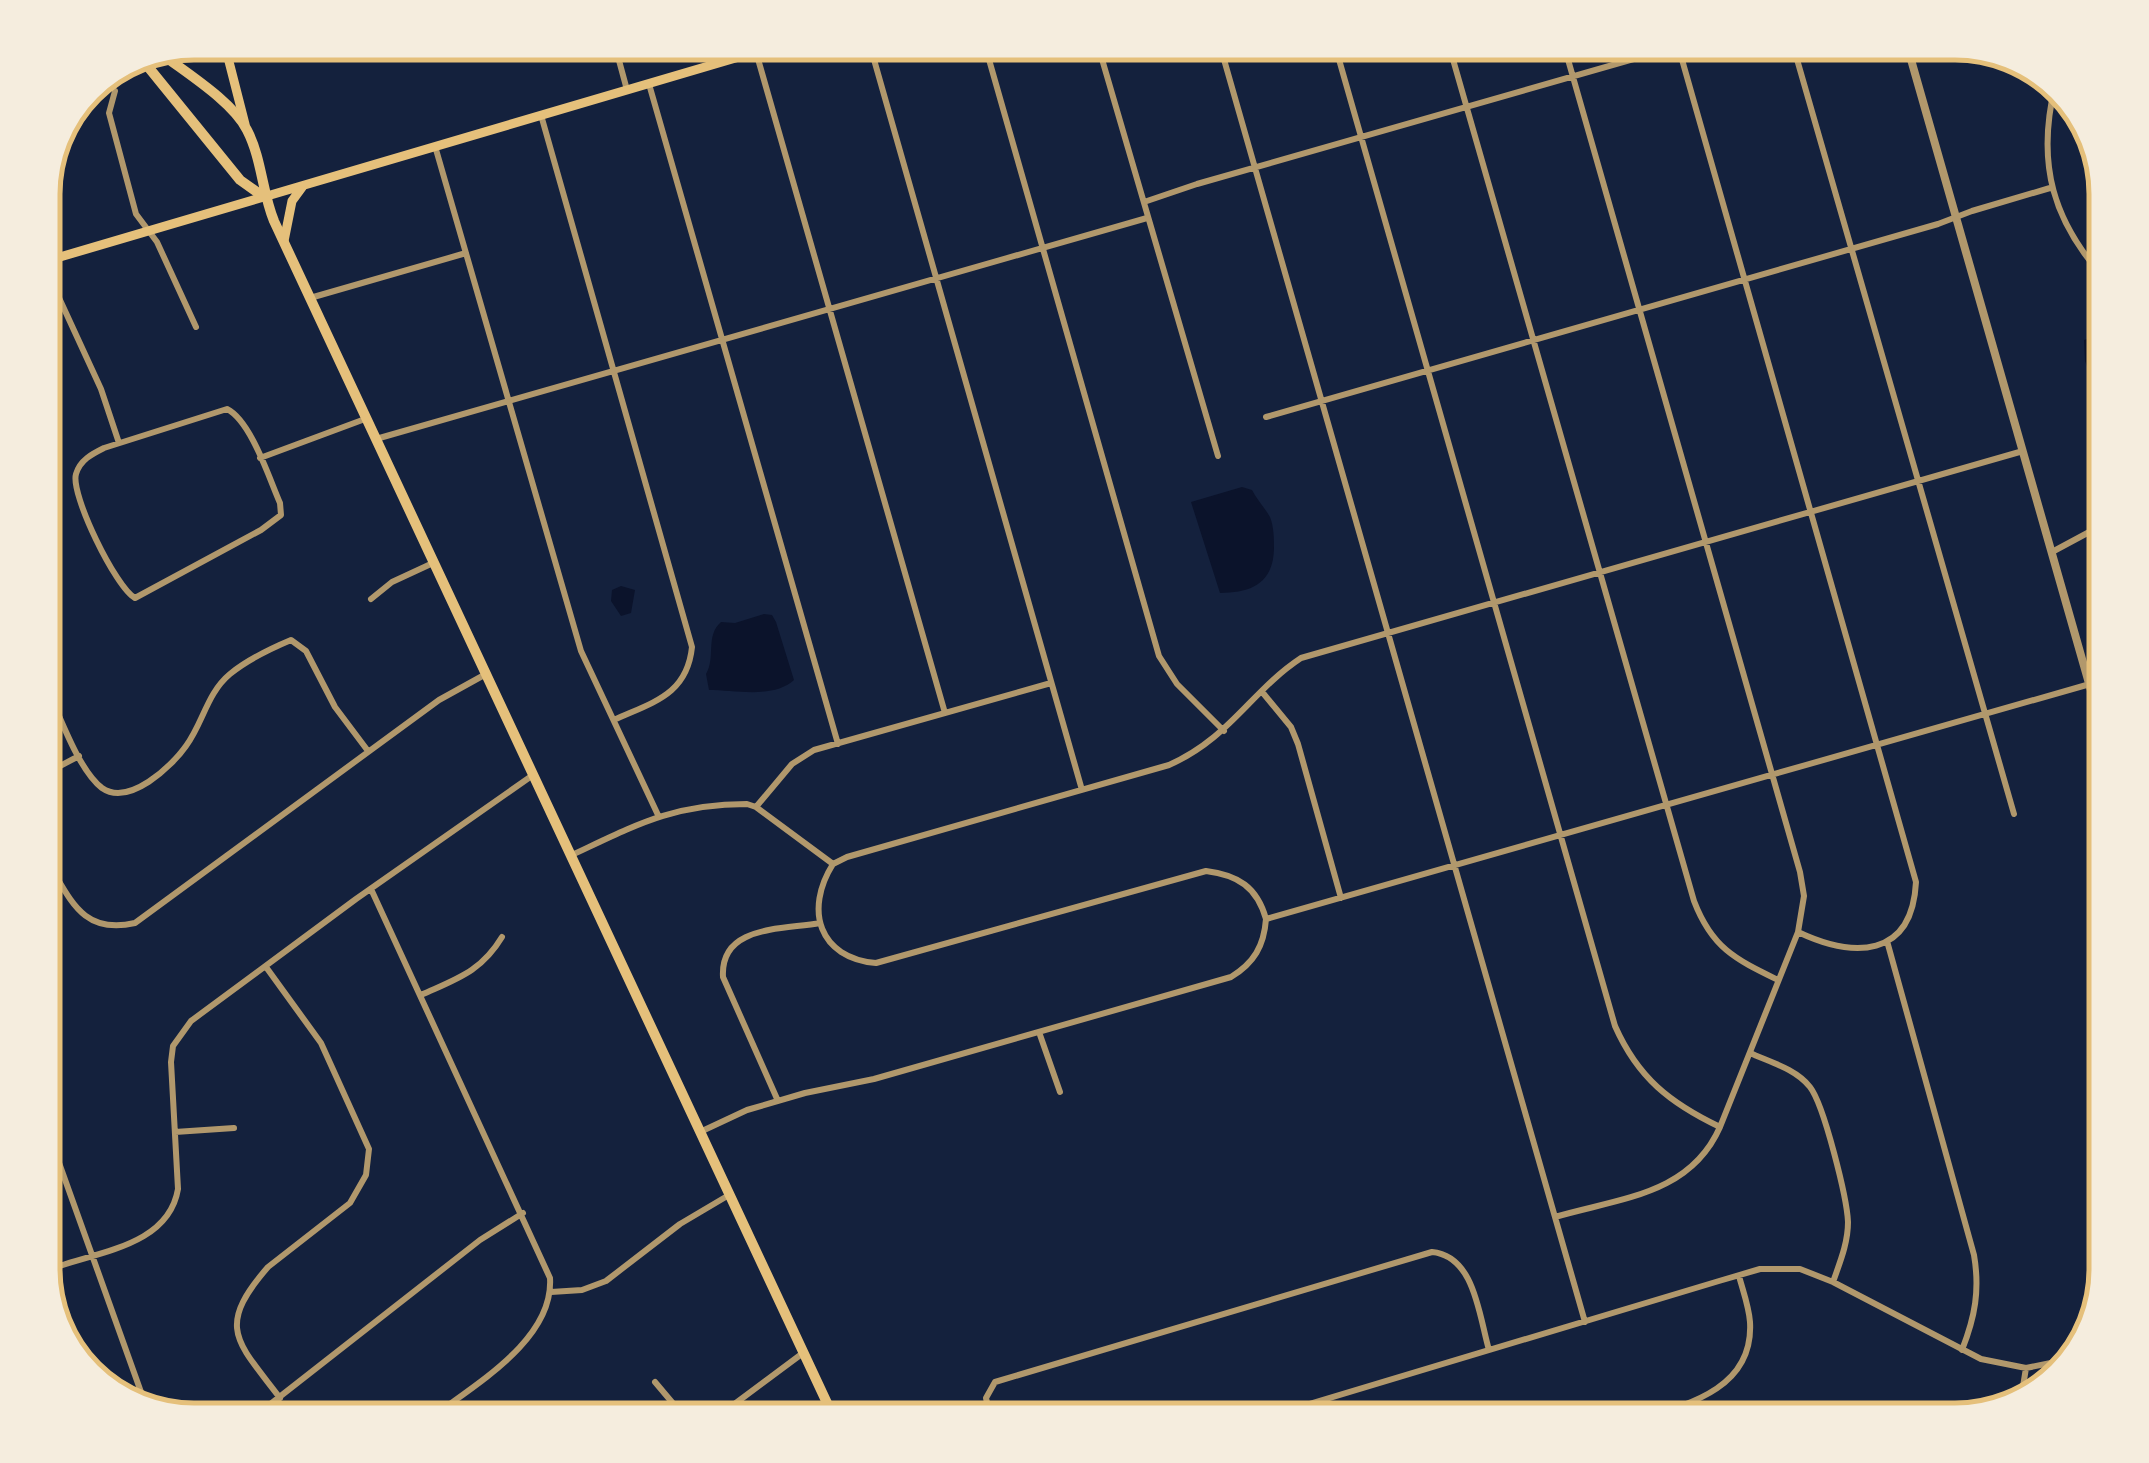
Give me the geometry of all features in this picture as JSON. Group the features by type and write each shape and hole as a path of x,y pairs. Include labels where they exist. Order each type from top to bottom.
{"main road":[{"path":"229,60 262,172 264,197 284,244 827,1403"},
{"path":"60,257 729,60"},
{"path":"172,62 246,127"},
{"path":"149,68 240,180 264,197"},
{"path":"284,244 292,200 305,184"}],"street":[{"path":"619,60 627,90"},
{"path":"758,60 945,713"},
{"path":"873,60 1082,790"},
{"path":"989,60 1158,656 1177,684 1224,731"},
{"path":"1103,60 1218,456"},
{"path":"1224,60 1585,1322"},
{"path":"1339,60 1615,1026 1627,1053 1662,1094 1720,1127"},
{"path":"1453,60 1702,923 1725,951 1778,980"},
{"path":"1555,1216 1681,1178 1706,1155 1798,932 1804,896 1568,60"},
{"path":"1144,202 1629,60"},
{"path":"1682,60 1916,882 1910,916 1887,941 1860,950 1846,950 1798,932"},
{"path":"1797,60 2014,814"},
{"path":"1911,60 2089,681"},
{"path":"649,84 838,744"},
{"path":"115,91 109,112 136,214 157,242 196,327"},
{"path":"2053,103 2047,147 2050,188 2067,230 2089,261"},
{"path":"541,115 692,647 688,671 672,690 614,720"},
{"path":"435,146 580,651 658,815"},
{"path":"1266,417 2050,188"},
{"path":"375,440 1147,218"},
{"path":"310,298 466,254"},
{"path":"60,299 102,389 119,443"},
{"path":"227,409 238,416 281,509 275,522 144,596 130,596 76,496 76,473 88,457 119,443 227,409"},
{"path":"260,458 366,418"},
{"path":"699,1132 747,1110 874,1079 1231,977 1258,954 1265,936 1266,919 1261,903 1245,883 1226,874 1206,871 876,963 858,962 829,943 820,923 817,898 833,864 1170,765 1224,731 1285,669 1301,658 2023,452"},
{"path":"2052,552 2089,532"},
{"path":"371,599 392,582 433,563"},
{"path":"60,716 79,756 102,787 118,792 136,788 177,758 212,695 229,675 291,640 306,651 335,707 368,751"},
{"path":"60,885 70,902 88,918 106,925 135,923 439,700 486,674"},
{"path":"756,807 792,764 814,750 1051,683"},
{"path":"1266,919 2089,684"},
{"path":"1264,693 1291,727 1298,744 1341,898"},
{"path":"60,766 79,756"},
{"path":"60,1266 153,1232 176,1203 173,1046 192,1021 533,775"},
{"path":"570,856 658,815 721,806 756,807 833,864"},
{"path":"371,889 546,1263 551,1292 544,1314 520,1348 450,1403"},
{"path":"778,1102 724,977 722,964 732,944 740,939 820,923"},
{"path":"421,995 476,970 491,956 502,937"},
{"path":"1887,941 1974,1255 1977,1303 1962,1350"},
{"path":"266,967 321,1043 369,1149 366,1175 357,1194 268,1267 236,1316 234,1326 239,1343 280,1398"},
{"path":"1040,1032 1060,1092"},
{"path":"1750,1054 1795,1073 1818,1101 1847,1210 1846,1242 1833,1282"},
{"path":"175,1132 234,1128"},
{"path":"60,1171 141,1392"},
{"path":"551,1292 582,1290 606,1281 680,1224 728,1195"},
{"path":"273,1403 488,1234 523,1214"},
{"path":"987,1403 995,1382 1432,1252 1450,1256 1464,1269 1489,1350"},
{"path":"1313,1403 1776,1268 1800,1269 1833,1282 1981,1359 2026,1368 2050,1363"},
{"path":"1694,1403 1712,1394 1734,1372 1749,1346 1750,1319 1739,1276"},
{"path":"736,1403 803,1353"},
{"path":"2024,1383 2026,1368"},
{"path":"655,1382 673,1403"}],"water":[{"path":"2089,338 2089,372 2085,361 2084,340"},
{"path":"1242,487 1252,490 1270,517 1273,561 1259,584 1220,593 1191,502"},
{"path":"621,586 635,590 631,613 621,616 611,601 612,590"},
{"path":"772,615 776,622 794,680 765,692 709,690 706,674 716,628 721,622 735,623"}]}
